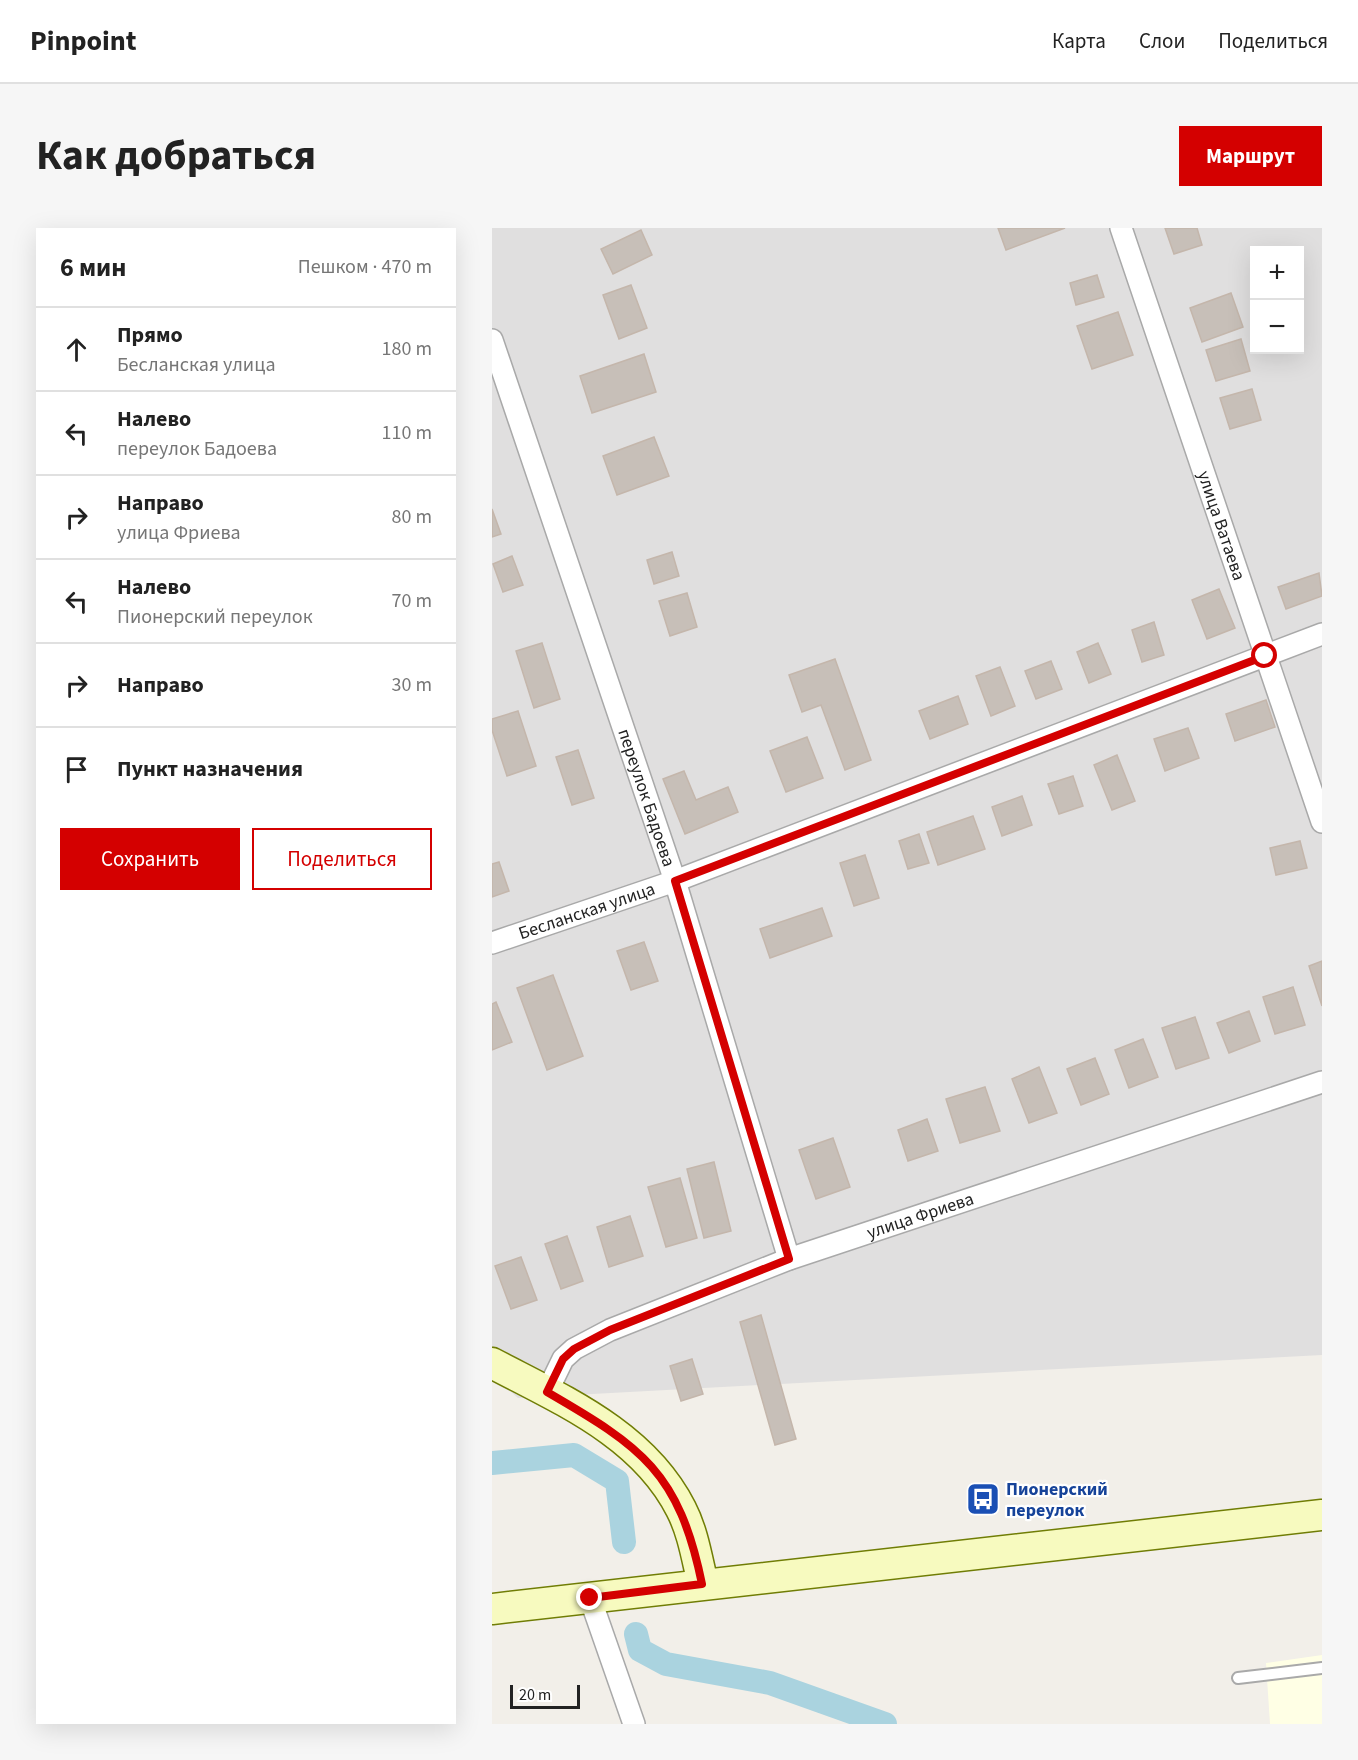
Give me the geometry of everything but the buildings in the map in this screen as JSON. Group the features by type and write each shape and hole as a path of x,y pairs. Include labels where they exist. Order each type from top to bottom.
{"main road":[{"path":"492,1363 609,1428 642,1454 662,1479 681,1509 694,1543 702,1584"},
{"path":"492,1609 1322,1515"}],"street":[{"name":"улица Ватаева","path":"1121,228 1322,822"},
{"name":"переулок Бадоева","path":"492,340 675,881 789,1259"},
{"name":"Бесланская улица","path":"492,943 675,881 1322,634"},
{"name":"улица Фриева","path":"547,1392 563,1359 574,1349 610,1330 789,1259 1322,1082"},
{"path":"590,1598 634,1724"}],"lane":[{"path":"1238,1678 1322,1668"}],"shaded area":[{"path":"492,228 1322,228 1322,1355 518,1398 492,1375"},
{"path":"1322,1655 1322,1724 1270,1724 1266,1663"}],"waterway":[{"path":"492,1463 574,1455 617,1481 624,1542"},
{"path":"636,1634 640,1650 666,1664 770,1683 885,1724"}],"place":[{"name":"Пионерский переулок","path":"983,1499"}],"route":[{"path":"590,1598 702,1584 694,1543 681,1509 662,1479 642,1454 609,1428 547,1392 551,1378 563,1359 574,1349 610,1330 789,1259 675,881 1265,656"}]}
